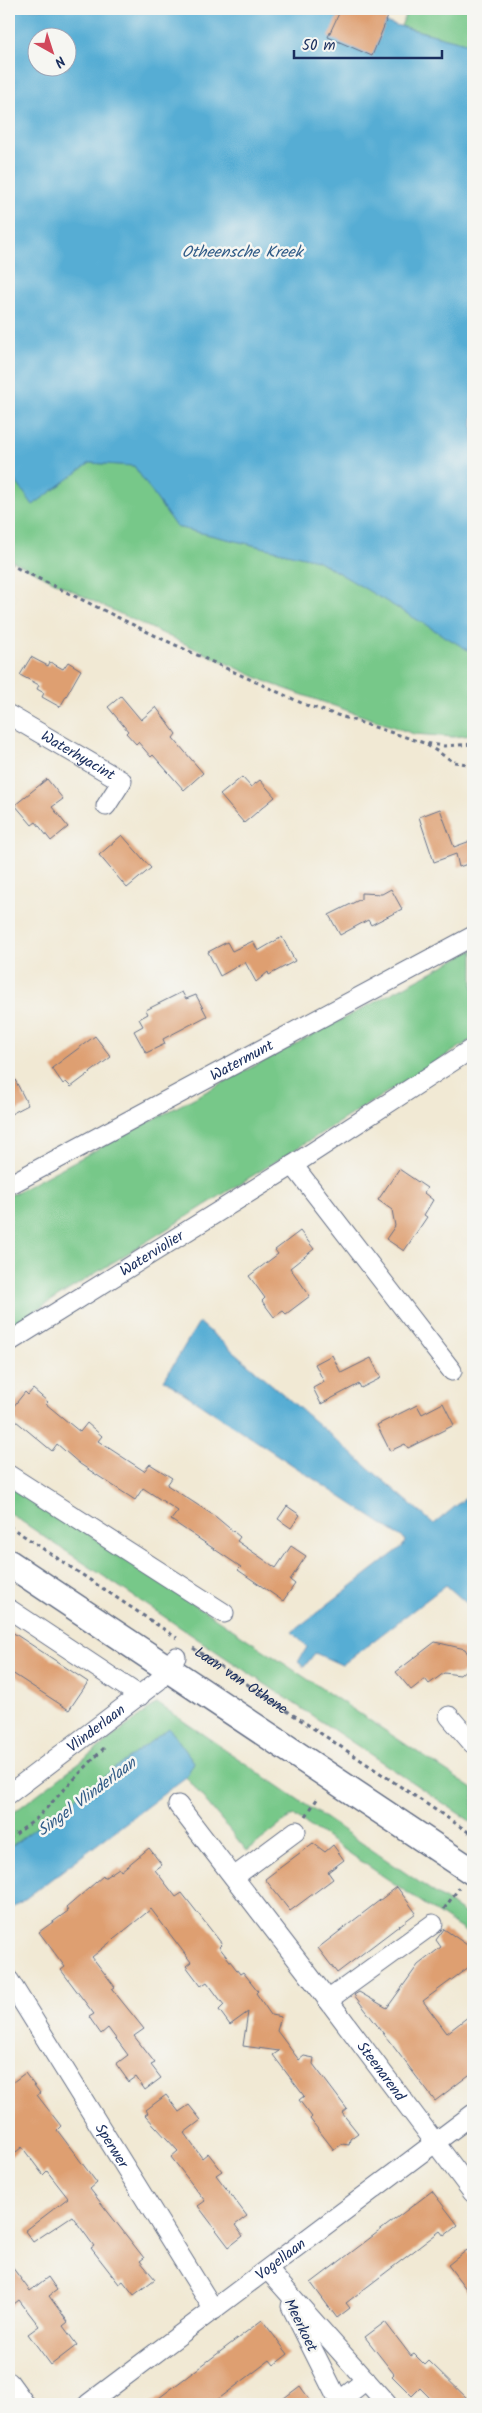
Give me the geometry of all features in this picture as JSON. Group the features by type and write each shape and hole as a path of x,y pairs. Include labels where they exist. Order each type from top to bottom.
{"street":[{"name":"Waterhyacint","path":"9,715 122,781 106,806"},
{"name":"Watermunt","path":"9,1185 473,936"},
{"name":"Waterviolier","path":"9,1342 293,1165 473,1048"},
{"path":"293,1165 452,1371"},
{"path":"9,1475 224,1613"},
{"name":"Laan van Othene","path":"9,1545 180,1653 473,1851"},
{"name":"Laan van Othene","path":"9,1563 180,1653 468,1877"},
{"path":"9,1608 140,1696"},
{"name":"Vlinderlaan","path":"9,1794 140,1696 158,1681 180,1653"},
{"path":"448,1716 473,1744"},
{"name":"Steenarend","path":"178,1805 473,2193"},
{"path":"234,1877 296,1831"},
{"path":"328,2000 433,1924"},
{"name":"Sperwer","path":"9,1980 214,2310"},
{"name":"Vogellaan","path":"88,2404 473,2114"},
{"name":"Meerkoet","path":"268,2270 387,2404"},
{"name":"Meerkoet","path":"281,2284 336,2396 342,2399 366,2380"},
{"name":"Meerkoet","path":"321,2366 339,2350"},
{"path":"9,2382 25,2404"}],"path":[{"path":"9,564 158,637 306,705 424,743 444,746 473,744"},
{"path":"424,743 454,762 473,765"},
{"name":"Laan van Othene","path":"9,1526 180,1653 473,1835"},
{"path":"9,1839 36,1819 110,1742"},
{"path":"296,1831 324,1789"},
{"path":"433,1924 468,1877"}],"green space":[{"path":"408,9 473,9 473,45 401,26"},
{"path":"90,463 134,466 176,527 317,560 473,653 473,735 453,737 414,734 269,683 97,603 9,559 9,472 33,505"},
{"path":"473,950 473,1039 9,1327 9,1196"},
{"path":"9,1481 473,1789 473,1823 9,1513"},
{"path":"157,1703 473,1919 473,1937 293,1815 247,1851 186,1777 194,1762 169,1728 9,1848 9,1816"}],"water":[{"name":"Otheensche Kreek","path":"9,9 333,9 473,45 473,653 317,560 176,527 134,466 90,463 33,505 9,472"},
{"path":"199,1322 434,1524 473,1492 473,1609 446,1585 342,1665 315,1653 304,1667 298,1662 307,1647 292,1632 402,1547 406,1540 164,1380"},
{"name":"Singel Vlinderlaan","path":"169,1728 194,1762 186,1777 9,1911 9,1848"}],"building":[{"path":"341,9 391,9 372,56 328,37"},
{"path":"31,657 48,666 50,662 63,669 68,662 81,670 60,707 42,697 44,693 37,689 39,685 20,675"},
{"path":"121,696 141,720 156,707 176,734 173,738 203,773 184,790 153,755 151,757 138,742 136,744 108,707"},
{"path":"242,777 251,787 260,780 275,797 244,823 220,795"},
{"path":"47,779 63,799 52,807 68,827 51,841 36,822 32,825 15,805"},
{"path":"440,809 454,847 473,840 473,862 459,867 456,854 434,862 419,817"},
{"path":"122,835 151,868 127,888 99,855"},
{"path":"391,889 402,909 371,925 368,920 340,935 329,915 361,899 361,893 382,894"},
{"path":"282,937 295,961 269,975 268,972 256,982 245,962 220,976 208,952 227,942 232,951 253,941 258,951"},
{"path":"182,992 186,999 196,995 207,1016 163,1039 165,1044 146,1053 134,1031 143,1026 139,1019 148,1014 146,1010"},
{"path":"95,1036 111,1057 71,1087 66,1082 63,1084 52,1068"},
{"path":"9,1068 28,1105 9,1115"},
{"path":"399,1169 427,1188 424,1193 433,1200 424,1215 427,1217 404,1251 386,1239 395,1226 392,1210 378,1200"},
{"path":"300,1231 314,1249 290,1268 310,1296 286,1314 283,1311 274,1317 262,1301 265,1298 249,1276 278,1254 275,1250"},
{"path":"332,1355 341,1373 371,1358 381,1378 361,1388 359,1384 321,1404 313,1388 324,1382 315,1364"},
{"path":"33,1389 48,1402 46,1404 80,1432 87,1423 102,1436 98,1441 144,1471 150,1464 172,1478 167,1485 216,1517 240,1537 237,1541 276,1568 291,1546 306,1556 290,1580 295,1584 283,1601 238,1570 241,1567 171,1520 178,1511 143,1488 135,1500 80,1464 57,1444 52,1451 10,1416 15,1410 13,1407 25,1392 28,1395"},
{"path":"443,1403 454,1425 408,1448 405,1444 390,1451 377,1425 417,1405 422,1414"},
{"path":"287,1506 300,1515 291,1528 278,1519"},
{"path":"9,1630 88,1682 69,1710 9,1671"},
{"path":"435,1642 465,1649 471,1659 469,1667 460,1675 444,1673 429,1684 425,1679 411,1690 396,1672"},
{"path":"313,1843 325,1852 333,1845 344,1860 328,1872 333,1879 290,1911 265,1879"},
{"path":"149,1848 162,1865 155,1870 176,1897 182,1893 222,1944 219,1947 240,1974 243,1972 258,1991 256,1993 271,2015 281,2017 277,2031 299,2060 304,2056 314,2058 313,2064 347,2109 342,2113 358,2133 350,2139 349,2145 342,2144 334,2150 310,2119 312,2117 299,2100 304,2096 273,2055 279,2051 243,2046 248,2012 230,2025 219,2010 224,2005 207,1982 201,1986 186,1966 191,1962 151,1909 92,1957 115,1987 112,1989 144,2029 134,2036 155,2063 151,2065 161,2078 145,2090 136,2077 129,2082 116,2064 128,2055 108,2028 101,2034 89,2017 94,2014 61,1970 65,1967 39,1932 68,1911 66,1908 103,1876 104,1878 119,1868 121,1871"},
{"path":"397,1887 416,1913 337,1973 318,1948"},
{"path":"444,1929 473,1949 473,1964 423,2001 447,2033 473,2013 473,2072 435,2101 354,1995 359,1992 387,2008 418,1965 441,1947 436,1940"},
{"path":"25,2073 40,2093 37,2095 61,2126 57,2130 97,2183 90,2189 144,2258 140,2261 155,2279 134,2295 123,2281 119,2284 91,2248 94,2246 72,2216 33,2242 25,2231 68,2198 47,2171 43,2175 22,2147 9,2158 9,2085"},
{"path":"166,2095 179,2112 189,2105 201,2120 184,2133 202,2158 208,2153 222,2171 216,2175 247,2216 235,2225 243,2236 229,2247 198,2206 205,2201 171,2157 178,2151 145,2115 148,2113 146,2110"},
{"path":"432,2191 458,2225 444,2236 440,2231 346,2303 350,2308 337,2318 311,2283"},
{"path":"467,2250 473,2259 473,2298 448,2265"},
{"path":"9,2263 30,2291 48,2277 57,2290 49,2296 68,2322 63,2326 77,2345 51,2365 28,2334 39,2326 19,2300 9,2308"},
{"path":"262,2320 288,2354 274,2365 270,2360 212,2404 151,2404"},
{"path":"385,2322 411,2356 414,2354 425,2365 429,2361 473,2404 436,2404 420,2388 412,2396 392,2376 394,2374 365,2337"},
{"path":"300,2386 313,2404 276,2404"}]}
